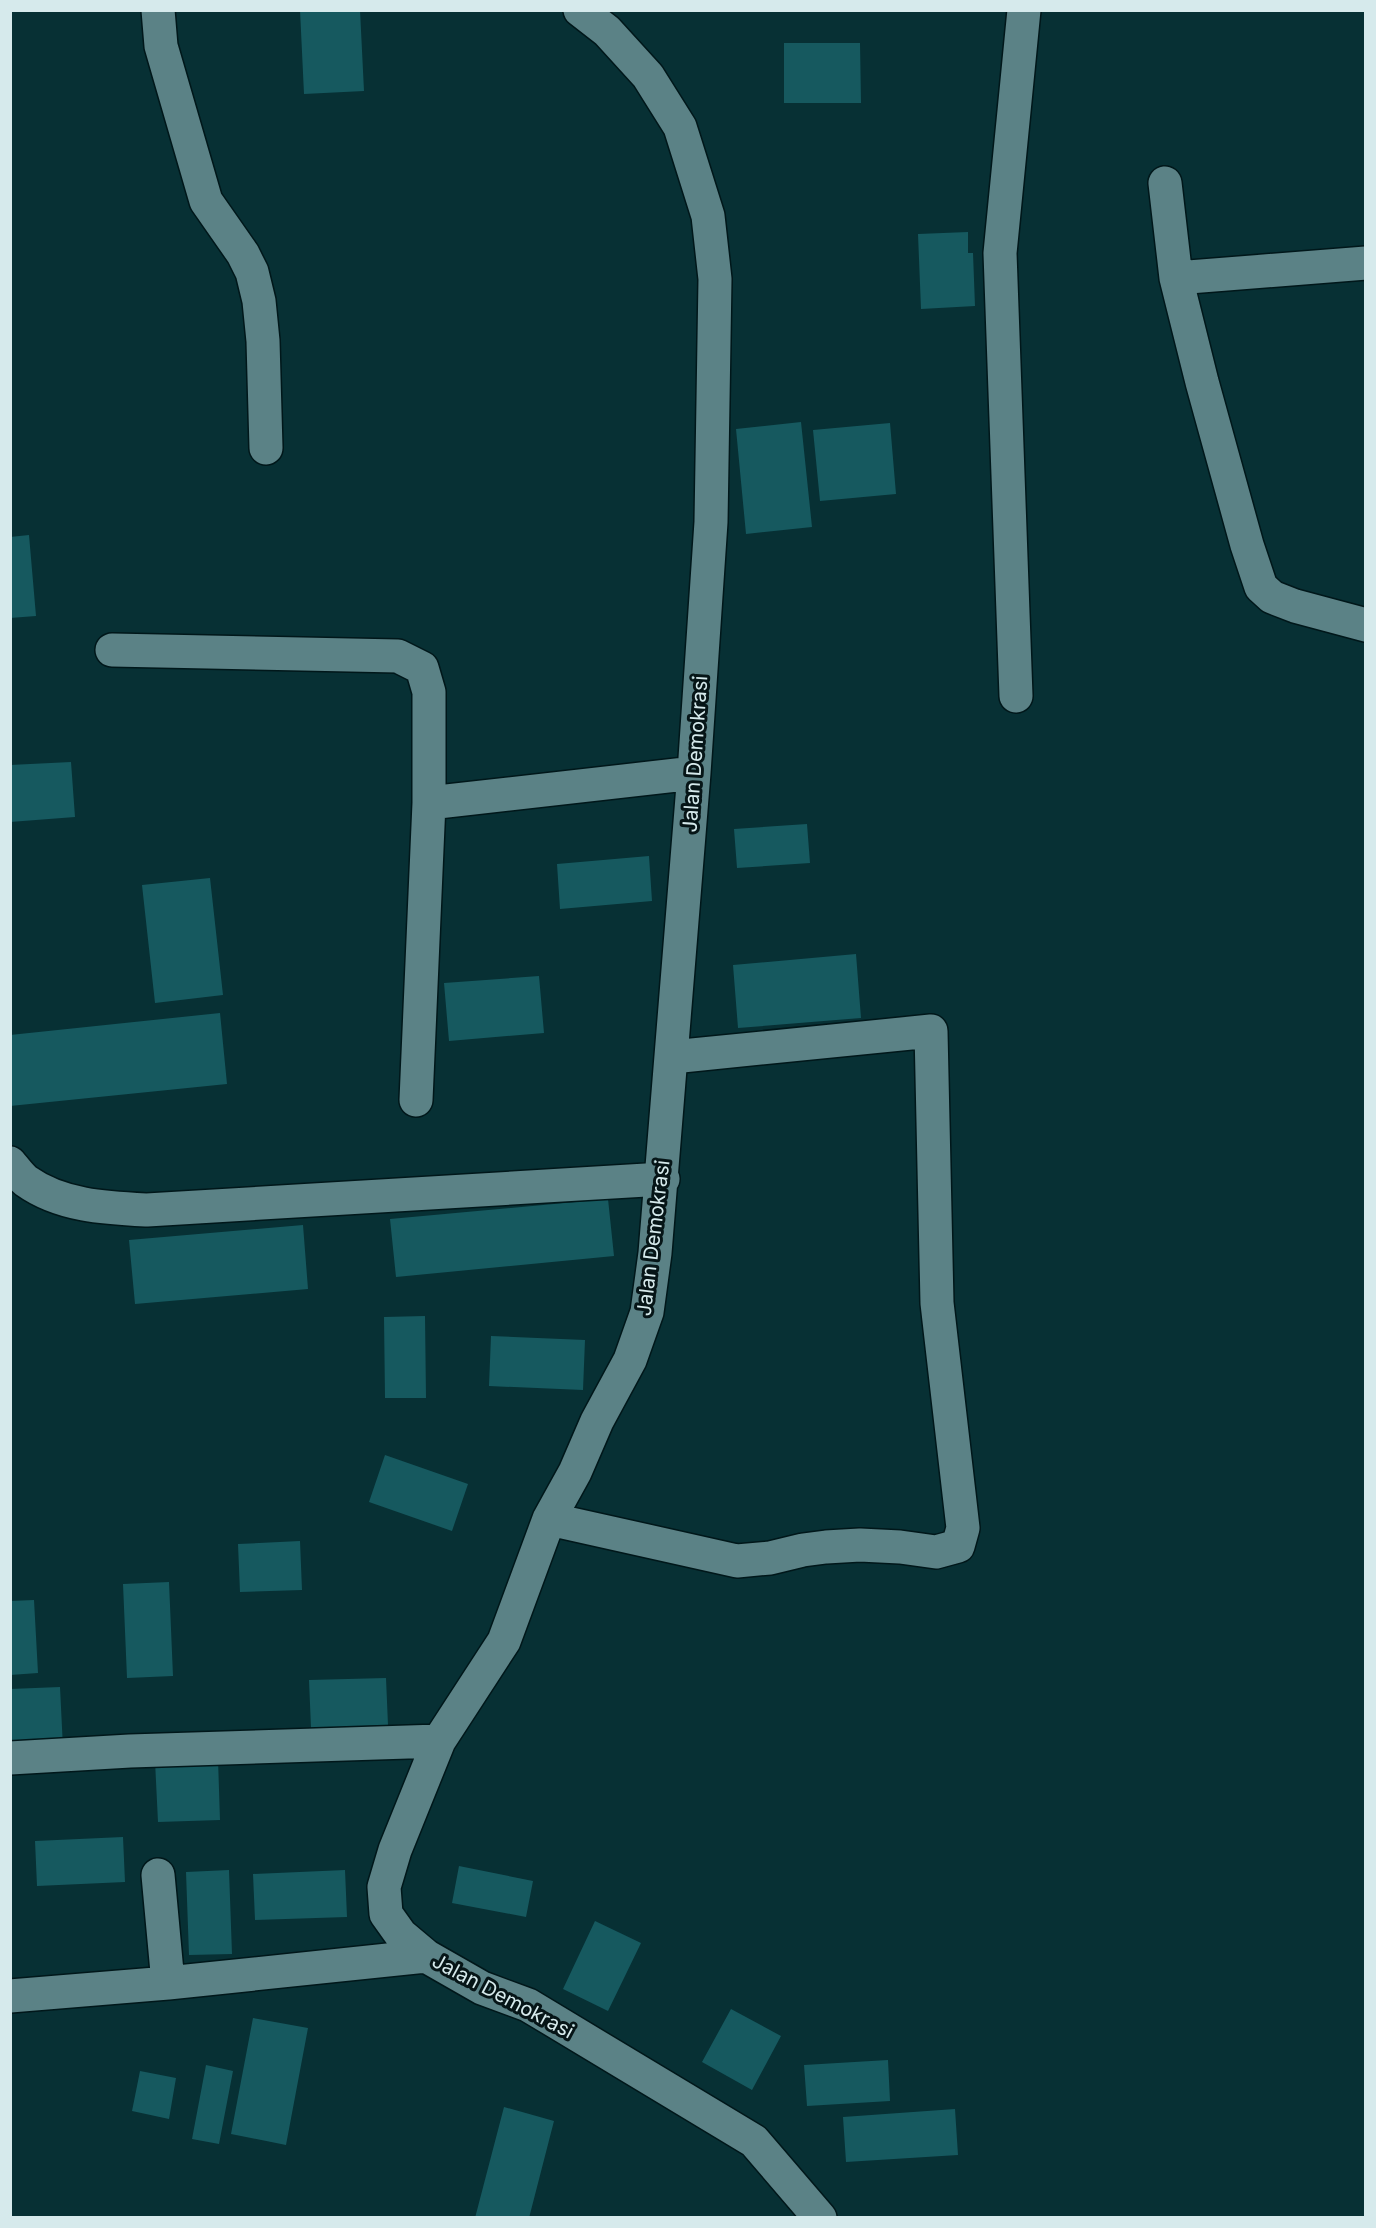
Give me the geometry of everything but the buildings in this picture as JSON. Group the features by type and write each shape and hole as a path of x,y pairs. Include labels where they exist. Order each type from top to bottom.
{"street":[{"path":"158,10 161,46 206,201 243,254 252,272 259,301 263,341 266,448"},
{"name":"Jalan Demokrasi","path":"580,10 607,31 648,76 680,127 708,216 716,279 711,510 694,773 663,1179 647,1312 630,1360 597,1421 575,1472 549,1519 504,1641 439,1741 395,1850 384,1887 386,1914 401,1935 426,1956 482,1988 528,2005 754,2141 820,2217"},
{"path":"1016,696 1000,253 1024,10"},
{"path":"1165,183 1176,278 1202,382 1261,588 1272,597 1288,603 1365,625"},
{"path":"1176,278 1365,263"},
{"path":"112,650 398,656 422,668 429,692 429,803 416,1100"},
{"path":"429,803 694,773"},
{"path":"549,1519 737,1561 770,1558 803,1550 849,1546 900,1547 936,1552 957,1546 963,1528 937,1303 931,1031 672,1057"},
{"path":"10,1163 25,1180 55,1196 96,1207 147,1209 663,1179"},
{"path":"10,1758 130,1751 439,1741"},
{"path":"158,1875 168,1983"},
{"path":"10,1996 168,1983 426,1956"}]}
